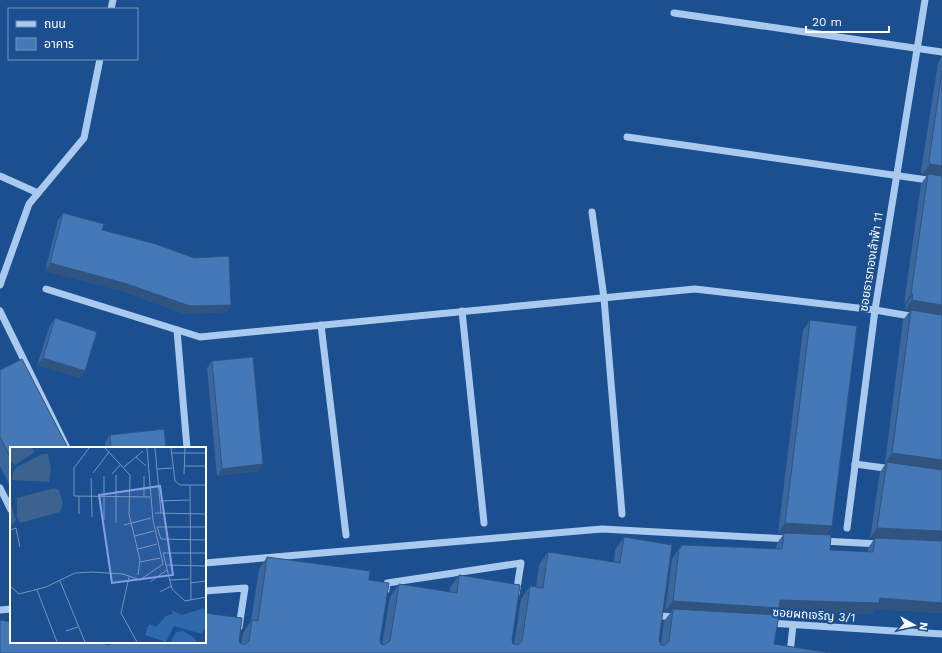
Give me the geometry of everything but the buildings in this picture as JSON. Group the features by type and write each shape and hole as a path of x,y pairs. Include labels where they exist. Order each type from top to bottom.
{"street":[{"name":"ซอยธารทองเล้าฟ้า 11","path":"847,528 874,310 925,0"},
{"path":"674,14 942,52"},
{"path":"0,285 29,204 84,138 100,60"},
{"path":"627,137 942,182"},
{"path":"0,176 38,193"},
{"path":"592,212 604,298 622,514"},
{"path":"46,289 200,337 695,289 874,310 927,319"},
{"path":"0,311 67,447"},
{"path":"462,311 484,523"},
{"path":"321,325 346,535"},
{"path":"177,330 187,447"},
{"path":"855,464 898,470"},
{"path":"0,488 10,508"},
{"path":"206,563 602,529 800,540"},
{"path":"815,540 887,544"},
{"path":"384,599 387,583 521,563 516,600"},
{"path":"206,591 245,588 238,631"},
{"path":"662,608 660,620 684,617"},
{"path":"0,610 10,609"},
{"name":"ซอยผถเจริญ 3/1","path":"762,623 942,634"},
{"path":"790,653 793,625"}]}
